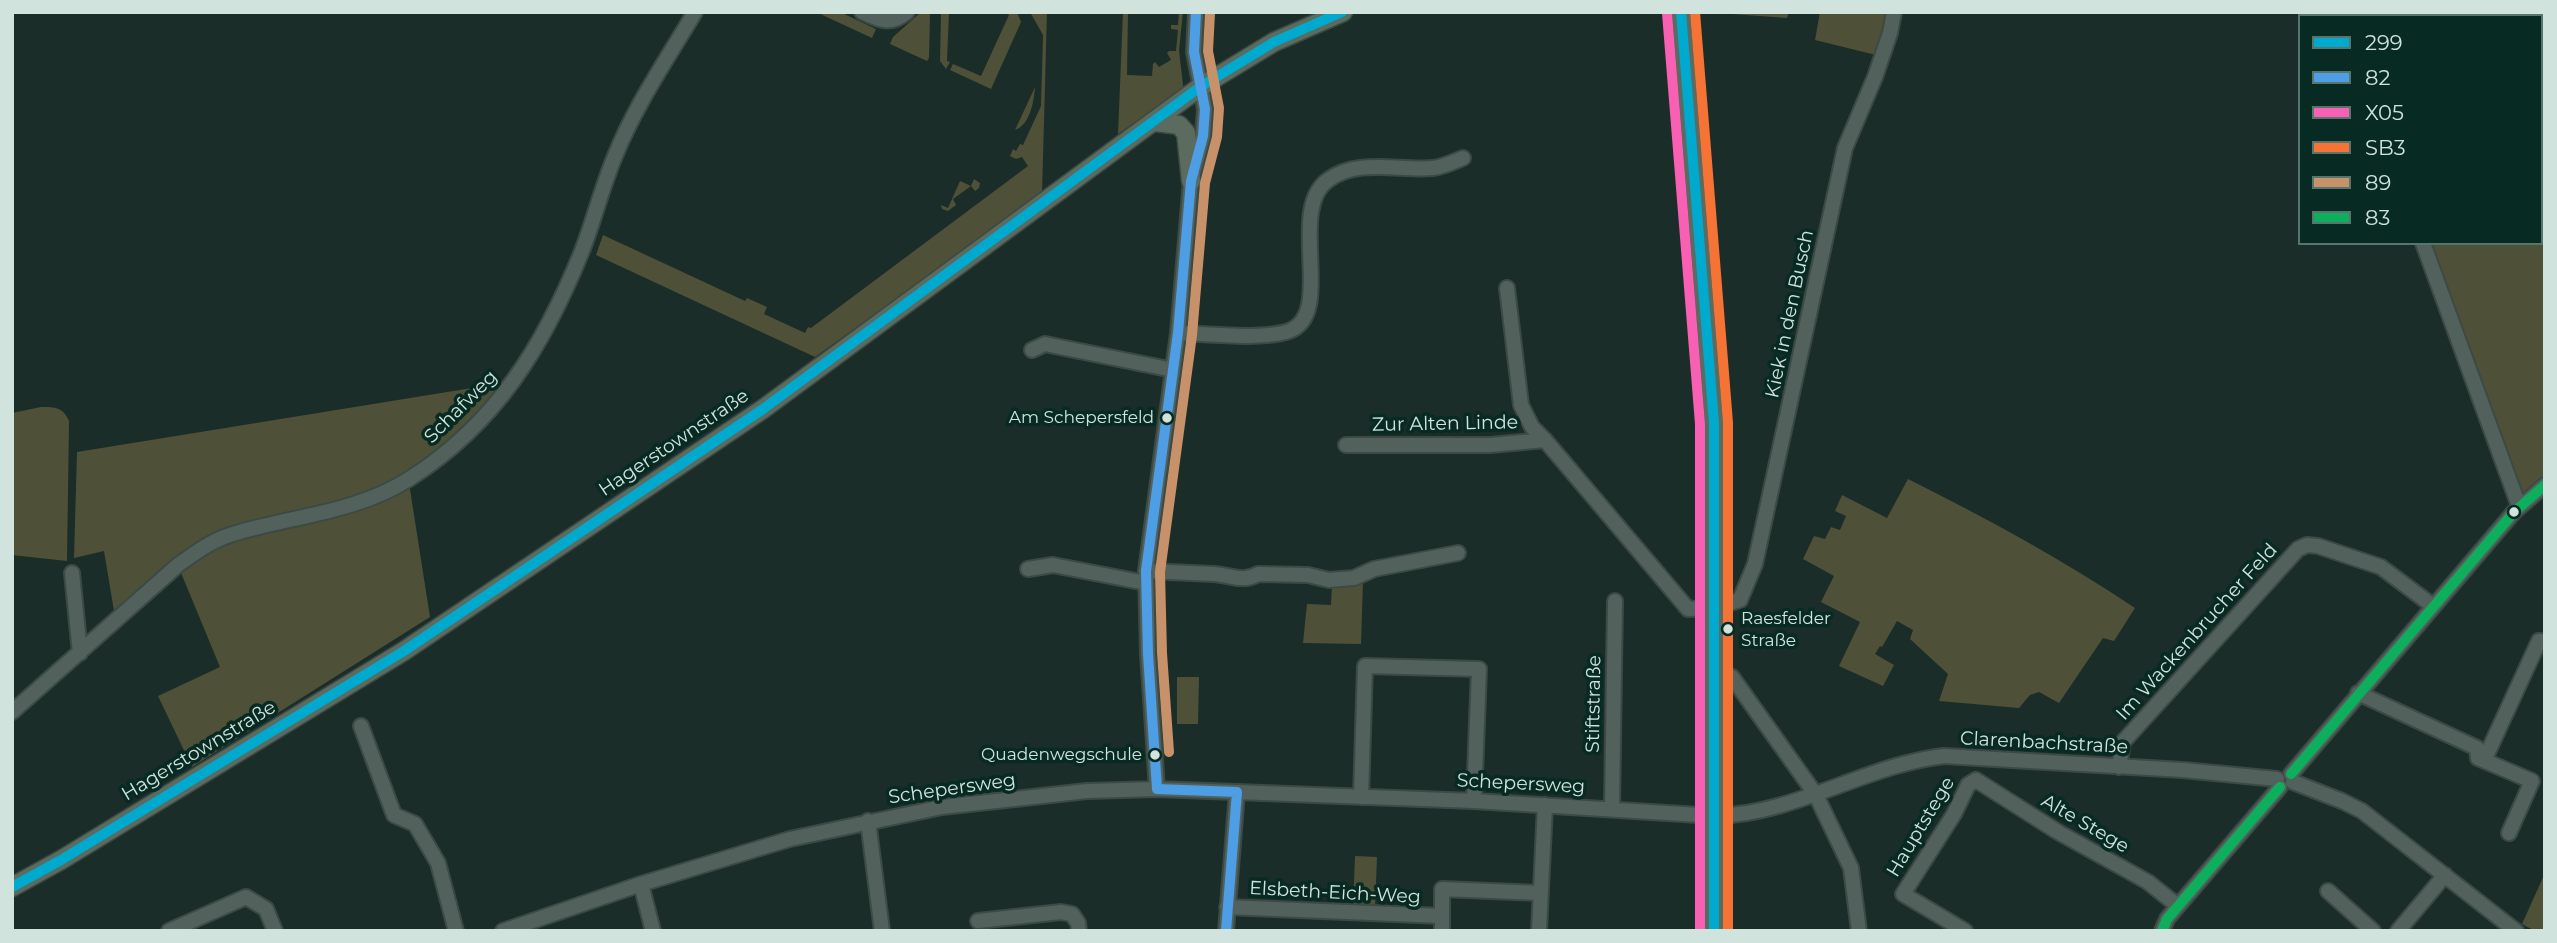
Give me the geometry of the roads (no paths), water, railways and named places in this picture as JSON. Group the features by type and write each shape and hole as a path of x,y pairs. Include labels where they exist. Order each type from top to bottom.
{"main road":[{"name":"Hagerstownstraße","path":"12,887 61,860 415,643 763,409 1200,87 1274,42 1343,12"},
{"path":"1681,12 1714,423 1714,931"},
{"path":"1156,122 1179,125 1186,134 1191,181"}],"street":[{"name":"Schafweg","path":"12,712 200,548 231,534 366,501 408,480 480,421 508,390 533,355 582,250 615,155 695,12"},
{"path":"862,12 888,22 907,12"},
{"path":"1157,789 1146,577 1178,333 1191,181 1203,136 1205,109 1194,52 1196,12"},
{"name":"Kiek in den Busch","path":"1714,608 1740,600 1755,564 1845,148 1875,78 1894,12"},
{"path":"1178,333 1270,335 1298,327 1306,318 1310,301 1310,211 1316,193 1326,180 1340,173 1366,168 1436,168 1463,158"},
{"path":"2424,245 2519,506"},
{"path":"1507,288 1521,405 1532,427 1688,609 1714,608"},
{"path":"1032,349 1045,344 1173,370"},
{"name":"Zur Alten Linde","path":"1346,445 1490,445 1545,440"},
{"path":"2162,931 2167,919 2358,693 2519,506 2545,485"},
{"name":"Im Wackenbrucher Feld","path":"2119,767 2123,742 2298,549 2308,545 2318,546 2381,567 2433,606"},
{"path":"1028,569 1053,565 1146,577 1220,574 1232,578 1252,578 1258,574 1308,575 1329,580 1354,578 1374,569 1458,553"},
{"path":"72,573 80,653"},
{"name":"Stiftstraße","path":"1612,808 1615,601"},
{"path":"2509,833 2532,781 2478,758 2539,641 2545,642"},
{"path":"1361,797 1365,666 1466,668 1479,669 1474,801"},
{"path":"1732,677 1816,795 1851,868 1859,931"},
{"path":"2358,693 2545,779"},
{"path":"362,726 394,815 415,824 438,863 456,931"},
{"name":"Clarenbachstraße","path":"1716,816 1769,810 1816,795 1886,767 1916,759 1944,756 2218,773 2285,781 2362,811 2445,875 2498,925 2516,931"},
{"name":"Hauptstege","path":"1965,931 1903,894 1954,814 1971,780"},
{"name":"Alte Stege","path":"1971,780 1981,781 2058,832 2148,882 2178,906"},
{"name":"Schepersweg","path":"505,930 640,884 790,839 943,807 1087,791 1157,789 1474,801 1716,816"},
{"path":"1226,931 1237,792"},
{"path":"1539,931 1545,805"},
{"path":"868,821 882,931"},
{"path":"2398,931 2445,875"},
{"path":"640,884 653,931"},
{"name":"Elsbeth-Eich-Weg","path":"1227,907 1442,924 1442,890 1541,893"},
{"path":"2328,891 2373,931"},
{"path":"169,931 246,897 266,909 275,931"},
{"path":"978,920 1061,912 1072,914 1078,923 1079,931"}],"place":[{"name":"Am Schepersfeld","path":"1167,418"},
{"name":"Raesfelder Straße","path":"1728,629"},
{"name":"Quadenwegschule","path":"1155,755"}]}
